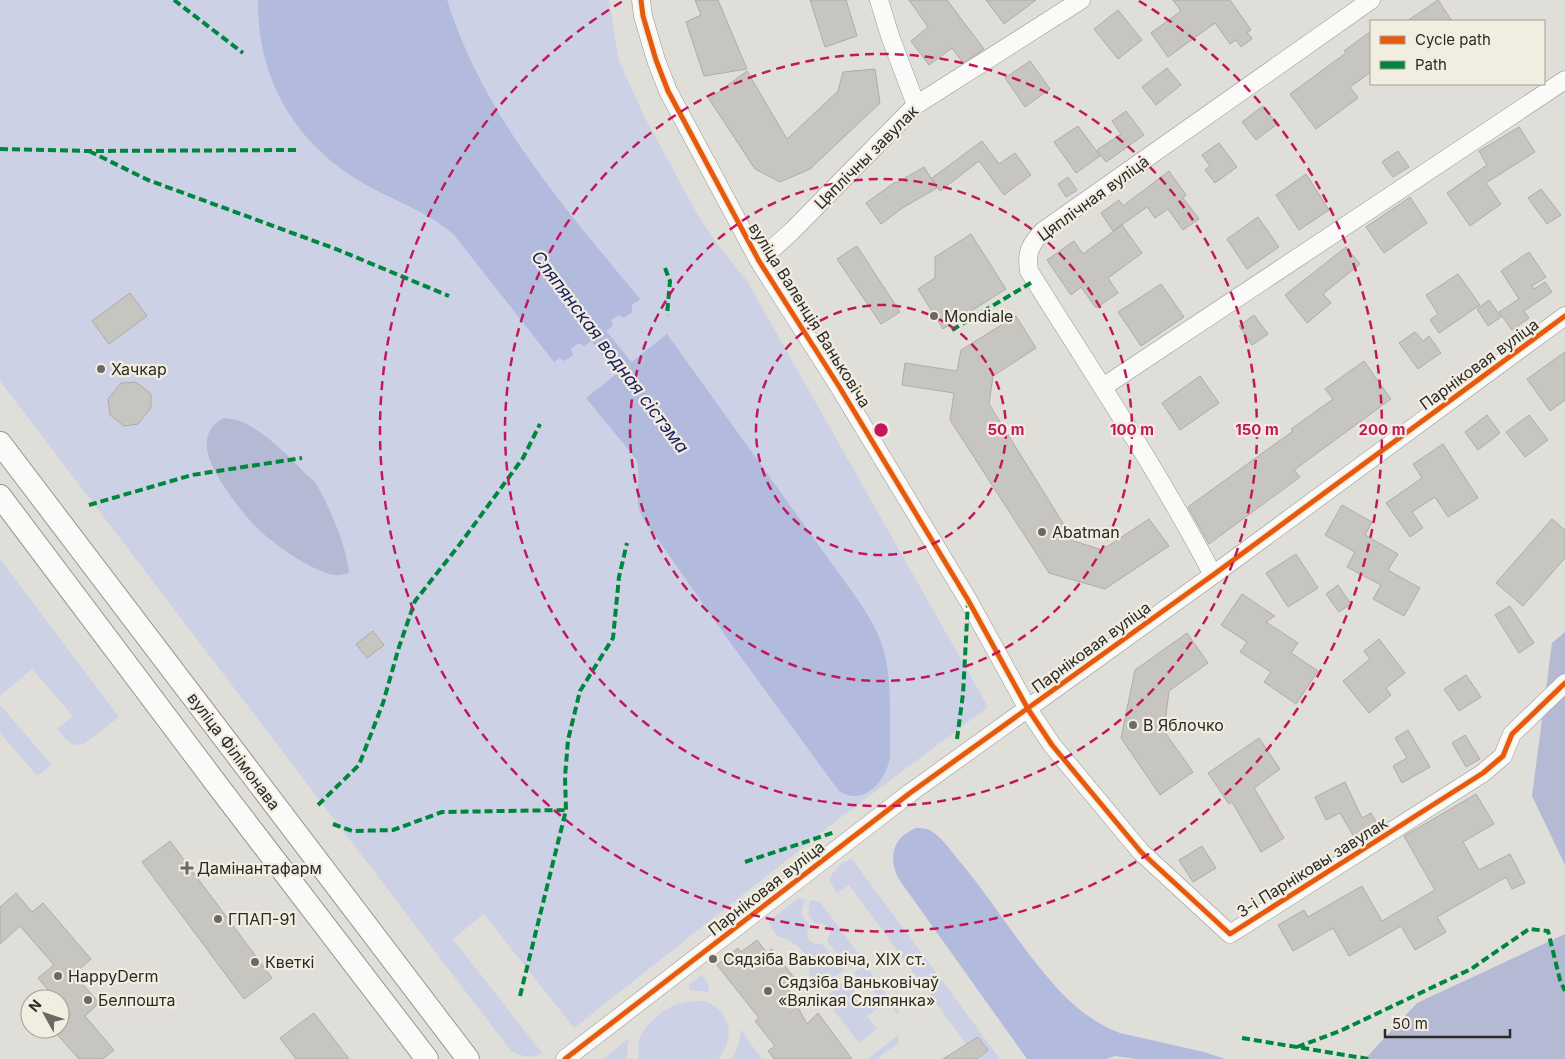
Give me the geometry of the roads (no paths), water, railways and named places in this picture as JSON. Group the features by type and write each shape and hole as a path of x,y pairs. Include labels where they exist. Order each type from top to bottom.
{"main road":[{"name":"вуліца Філімонава","path":"0,443 468,1059"},
{"path":"3,500 32,485"},
{"name":"вуліца Філімонава","path":"3,500 427,1059"},
{"path":"240,814 266,794"}],"street":[{"name":"вуліца Валенція Ваньковіча","path":"641,0 656,60 668,91 759,261 845,396 968,600 1028,709"},
{"path":"879,0 890,36 916,105"},
{"name":"Цяплічны завулак","path":"759,261 792,231 916,105 1082,0"},
{"name":"Цяплічная вуліца","path":"1213,575 1103,387 1029,271 1027,259 1029,248 1043,231 1371,0"},
{"path":"1103,387 1565,80"},
{"name":"Парніковая вуліца","path":"565,1059 910,793 1213,575 1565,316"},
{"name":"3-і Парніковы завулак","path":"1028,709 1052,745 1140,852 1230,934 1483,773 1503,756 1512,734 1565,683"}],"waterway":[{"name":"Сляпянская водная сістэма","path":"580,313 639,386"}],"place":[{"name":"Mondiale","path":"934,316"},
{"name":"Хачкар","path":"101,369"},
{"name":"Abatman","path":"1042,532"},
{"name":"В Яблочко","path":"1133,725"},
{"name":"Дамінантафарм","path":"187,868"},
{"name":"ГПАП-91","path":"218,919"},
{"name":"Сядзіба Ваьковіча, XIX ст.","path":"713,959"},
{"name":"Кветкі","path":"255,962"},
{"name":"HappyDerm","path":"58,976"},
{"name":"Сядзіба Ваньковічаў «Вялікая Сляпянка»","path":"768,991"},
{"name":"Белпошта","path":"88,1000"}]}
